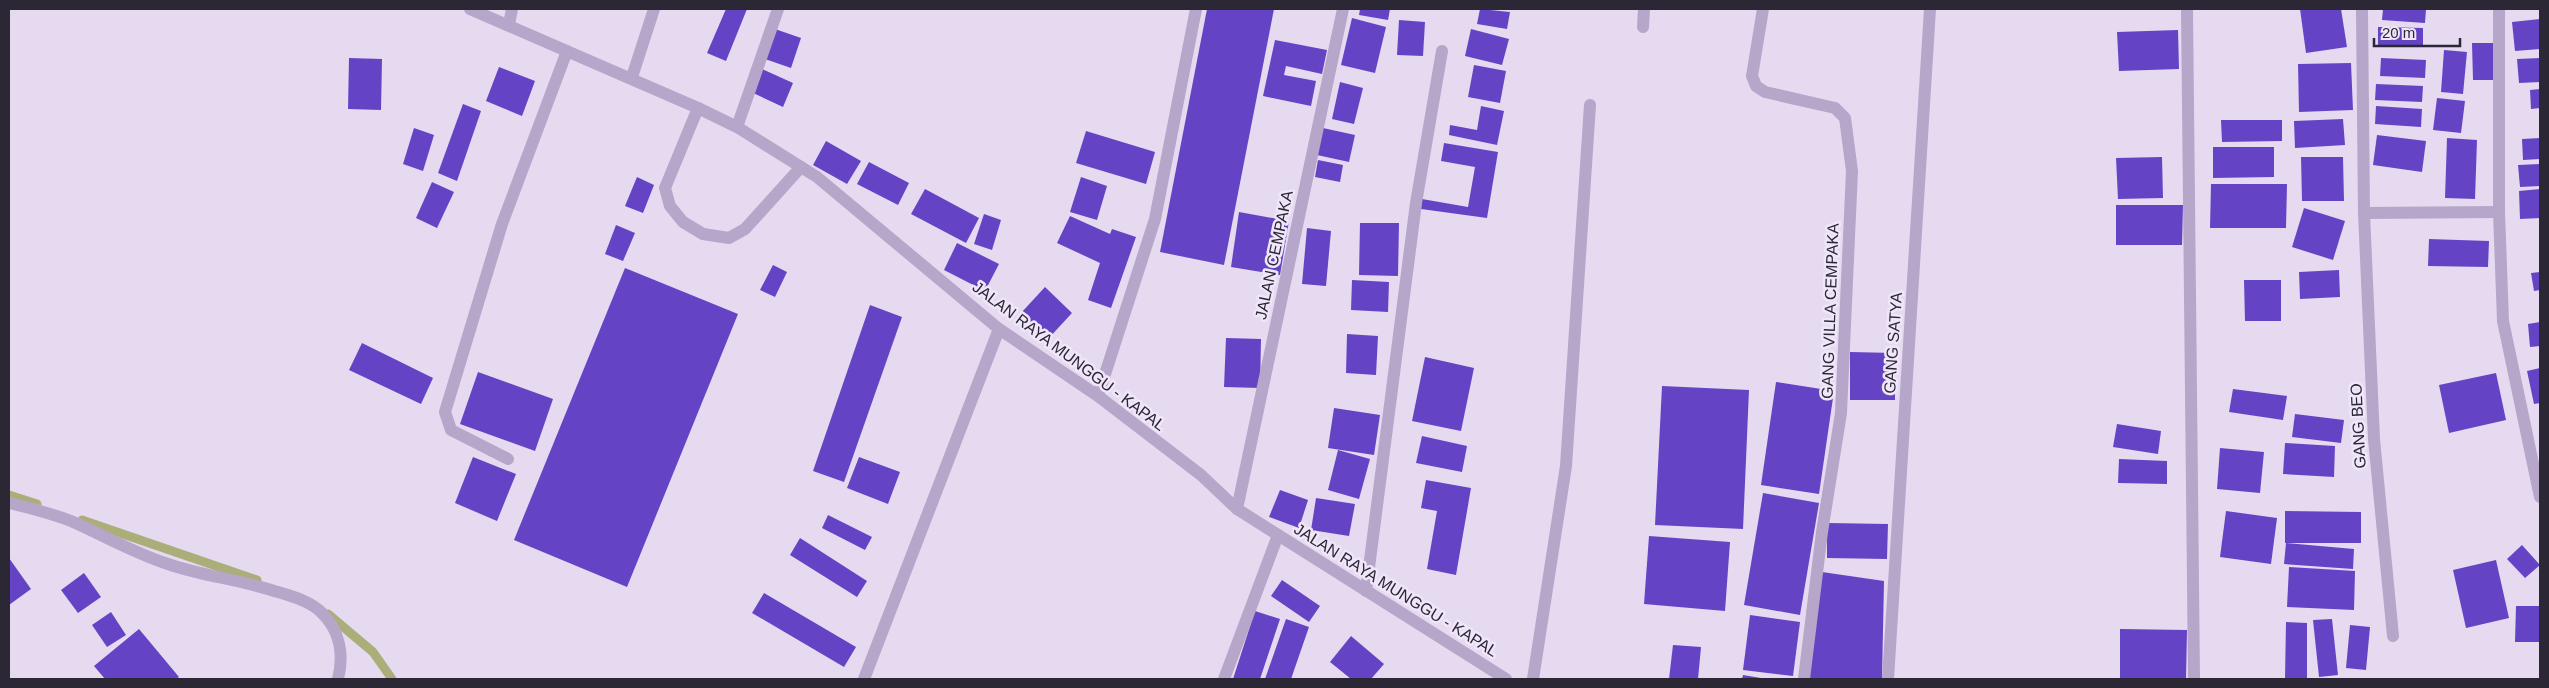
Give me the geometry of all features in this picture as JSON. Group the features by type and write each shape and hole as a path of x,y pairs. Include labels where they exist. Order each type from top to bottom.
{"street":[{"name":"JALAN RAYA MUNGGU - KAPAL","path":"470,9 509,24 567,52 632,77 698,108 737,127 817,177 999,329 1098,396 1201,475 1237,509 1506,679"},
{"path":"509,24 512,9"},
{"path":"632,77 654,9"},
{"path":"737,127 778,9"},
{"path":"1098,396 1155,219 1196,9"},
{"name":"JALAN CEMPAKA","path":"1237,509 1344,9"},
{"path":"1643,27 1644,9"},
{"name":"GANG VILLA CEMPAKA","path":"1763,9 1752,76 1756,86 1765,92 1836,108 1845,118 1852,171 1841,413 1822,532 1804,679"},
{"name":"GANG SATYA","path":"1888,679 1930,9"},
{"path":"2187,9 2194,679"},
{"name":"GANG BEO","path":"2362,9 2364,213 2374,439 2393,636"},
{"path":"2499,9 2499,212 2503,321 2540,497"},
{"path":"1366,591 1416,203 1442,51"},
{"path":"508,459 451,430 446,422 446,412 502,224 567,52"},
{"path":"1533,679 1566,466 1590,105"},
{"path":"698,108 666,188 670,206 683,222 703,234 729,238 745,229 801,167"},
{"path":"2364,213 2499,212"},
{"path":"864,679 999,329"},
{"path":"9,503 44,511 167,564 224,579 250,583 314,606 330,622 341,647 342,664 338,679"},
{"path":"1224,679 1278,535"}],"building":[{"path":"726,9 747,9 726,61 707,53"},
{"path":"1207,9 1274,9 1224,265 1160,252"},
{"path":"1360,9 1390,9 1388,20 1359,15"},
{"path":"1480,9 1510,12 1507,29 1477,24"},
{"path":"2300,9 2341,9 2347,47 2306,53"},
{"path":"2383,9 2426,9 2425,23 2382,20"},
{"path":"1352,18 1386,27 1375,73 1341,65"},
{"path":"2540,19 2540,49 2515,51 2512,22"},
{"path":"1399,20 1425,22 1423,56 1397,55"},
{"path":"2378,27 2423,28 2423,47 2378,45"},
{"path":"775,29 801,38 791,68 765,59"},
{"path":"1471,29 1509,39 1502,65 1465,56"},
{"path":"2178,30 2179,69 2119,71 2117,32"},
{"path":"1275,40 1327,50 1322,74 1286,66 1284,75 1316,81 1311,106 1263,96"},
{"path":"2472,43 2494,43 2495,80 2473,80"},
{"path":"2444,50 2467,52 2463,94 2441,92"},
{"path":"349,58 382,59 381,110 348,109"},
{"path":"2381,58 2426,60 2425,78 2380,76"},
{"path":"2540,58 2540,82 2519,83 2517,59"},
{"path":"2351,63 2353,110 2299,112 2298,64"},
{"path":"1474,65 1506,71 1500,103 1468,97"},
{"path":"499,67 535,81 522,116 486,101"},
{"path":"762,69 793,83 783,107 751,92"},
{"path":"1340,82 1363,88 1354,124 1332,119"},
{"path":"2376,84 2423,86 2422,102 2375,100"},
{"path":"2540,89 2540,108 2531,109 2530,90"},
{"path":"2437,98 2465,101 2461,133 2433,130"},
{"path":"463,104 481,111 457,181 438,173"},
{"path":"1481,106 1504,111 1497,145 1449,135 1450,125 1477,130"},
{"path":"2376,106 2422,109 2421,127 2375,124"},
{"path":"2343,119 2345,145 2295,148 2294,121"},
{"path":"2221,120 2282,120 2282,141 2222,142"},
{"path":"414,128 434,135 423,171 403,164"},
{"path":"1323,128 1355,135 1349,162 1317,155"},
{"path":"1086,131 1155,152 1146,184 1076,163"},
{"path":"2377,135 2426,141 2422,172 2373,165"},
{"path":"2447,138 2477,140 2475,199 2445,198"},
{"path":"2540,138 2540,159 2523,160 2522,139"},
{"path":"826,141 861,161 847,184 813,165"},
{"path":"1444,143 1498,152 1487,218 1421,209 1422,199 1468,207 1475,167 1441,161"},
{"path":"2213,147 2274,147 2274,177 2213,178"},
{"path":"2162,157 2163,198 2118,199 2116,158"},
{"path":"2301,157 2343,157 2344,201 2302,201"},
{"path":"1318,160 1343,165 1340,182 1315,177"},
{"path":"869,162 909,183 898,205 857,184"},
{"path":"2540,164 2540,186 2520,187 2518,165"},
{"path":"637,177 654,185 643,213 625,206"},
{"path":"1081,177 1107,186 1097,220 1070,212"},
{"path":"432,182 454,192 437,228 416,218"},
{"path":"2211,184 2287,184 2286,228 2210,228"},
{"path":"925,189 979,218 966,243 911,214"},
{"path":"2540,189 2540,218 2520,219 2519,191"},
{"path":"2116,205 2183,205 2182,245 2116,245"},
{"path":"2304,208 2345,221 2333,260 2292,247"},
{"path":"1239,212 1289,221 1280,275 1231,267"},
{"path":"984,214 1001,220 992,250 974,244"},
{"path":"1070,216 1110,234 1112,229 1136,237 1111,308 1088,300 1100,263 1057,243"},
{"path":"1360,223 1399,223 1398,276 1359,275"},
{"path":"616,225 635,233 623,261 605,254"},
{"path":"1307,228 1331,231 1326,286 1302,284"},
{"path":"2429,239 2489,241 2488,267 2428,266"},
{"path":"957,243 999,264 985,291 944,270"},
{"path":"773,265 787,272 775,297 760,290"},
{"path":"625,268 738,314 627,587 514,540"},
{"path":"2339,270 2340,297 2300,299 2299,272"},
{"path":"2540,272 2540,290 2534,291 2531,273"},
{"path":"1352,280 1389,282 1388,312 1351,310"},
{"path":"2244,280 2281,280 2281,321 2245,321"},
{"path":"1045,287 1072,313 1048,339 1021,313"},
{"path":"870,305 902,317 844,482 813,471"},
{"path":"2540,322 2540,346 2530,347 2528,324"},
{"path":"1347,334 1378,336 1376,375 1346,373"},
{"path":"1226,338 1261,339 1260,388 1224,387"},
{"path":"362,343 433,378 421,404 349,370"},
{"path":"1850,352 1895,353 1895,400 1850,400"},
{"path":"1425,357 1474,368 1461,431 1412,421"},
{"path":"2540,368 2540,403 2534,404 2527,371"},
{"path":"478,372 553,399 535,451 460,424"},
{"path":"2496,373 2506,420 2449,433 2439,385"},
{"path":"1776,382 1834,391 1819,494 1761,485"},
{"path":"1662,386 1749,390 1743,529 1655,525"},
{"path":"2233,389 2287,396 2283,420 2229,412"},
{"path":"1334,408 1380,415 1374,455 1328,448"},
{"path":"2295,414 2344,420 2341,443 2292,437"},
{"path":"2117,424 2161,431 2158,454 2113,447"},
{"path":"1422,436 1467,446 1462,472 1416,463"},
{"path":"2285,443 2335,446 2334,477 2283,474"},
{"path":"2220,448 2264,452 2260,493 2217,489"},
{"path":"1338,450 1370,459 1359,499 1328,490"},
{"path":"473,457 516,474 497,521 455,503"},
{"path":"859,457 900,472 888,504 847,488"},
{"path":"2119,459 2167,461 2167,484 2118,483"},
{"path":"1426,480 1471,488 1456,575 1427,569 1437,511 1421,508"},
{"path":"1280,490 1308,500 1299,528 1269,517"},
{"path":"1763,493 1819,503 1800,615 1744,605"},
{"path":"1316,498 1355,504 1349,536 1311,530"},
{"path":"2226,511 2277,518 2271,564 2220,557"},
{"path":"2285,511 2361,512 2361,543 2285,543"},
{"path":"828,515 872,537 865,550 822,528"},
{"path":"1827,523 1888,524 1887,559 1827,558"},
{"path":"1649,536 1730,542 1725,611 1644,604"},
{"path":"800,538 867,581 857,597 790,555"},
{"path":"2286,543 2354,549 2353,569 2284,564"},
{"path":"2522,545 2540,565 2525,578 2507,559"},
{"path":"9,558 31,589 9,605"},
{"path":"2496,560 2509,618 2466,628 2453,570"},
{"path":"2289,567 2355,571 2354,610 2287,607"},
{"path":"1822,572 1884,581 1882,679 1809,679"},
{"path":"84,573 101,597 78,613 61,590"},
{"path":"1282,580 1320,606 1309,622 1271,596"},
{"path":"764,593 856,647 844,667 752,613"},
{"path":"2516,606 2540,606 2540,642 2515,642"},
{"path":"1255,611 1280,619 1260,679 1233,679"},
{"path":"111,612 126,635 107,647 92,625"},
{"path":"1750,615 1800,622 1793,676 1743,670"},
{"path":"1286,619 1309,627 1291,679 1265,679"},
{"path":"2332,619 2338,675 2319,677 2313,620"},
{"path":"2286,622 2307,623 2307,679 2285,679"},
{"path":"2350,625 2370,627 2366,670 2346,668"},
{"path":"139,629 179,677 176,679 105,679 94,666"},
{"path":"2120,629 2187,630 2186,679 2120,679"},
{"path":"1351,636 1384,664 1371,679 1351,679 1330,662"},
{"path":"1673,645 1701,647 1698,679 1669,679"},
{"path":"1743,675 1761,678 1761,679 1742,679"}],"waterway":[{"path":"9,495 37,504"},
{"path":"82,520 257,580"},
{"path":"328,614 373,652 392,679"}]}
